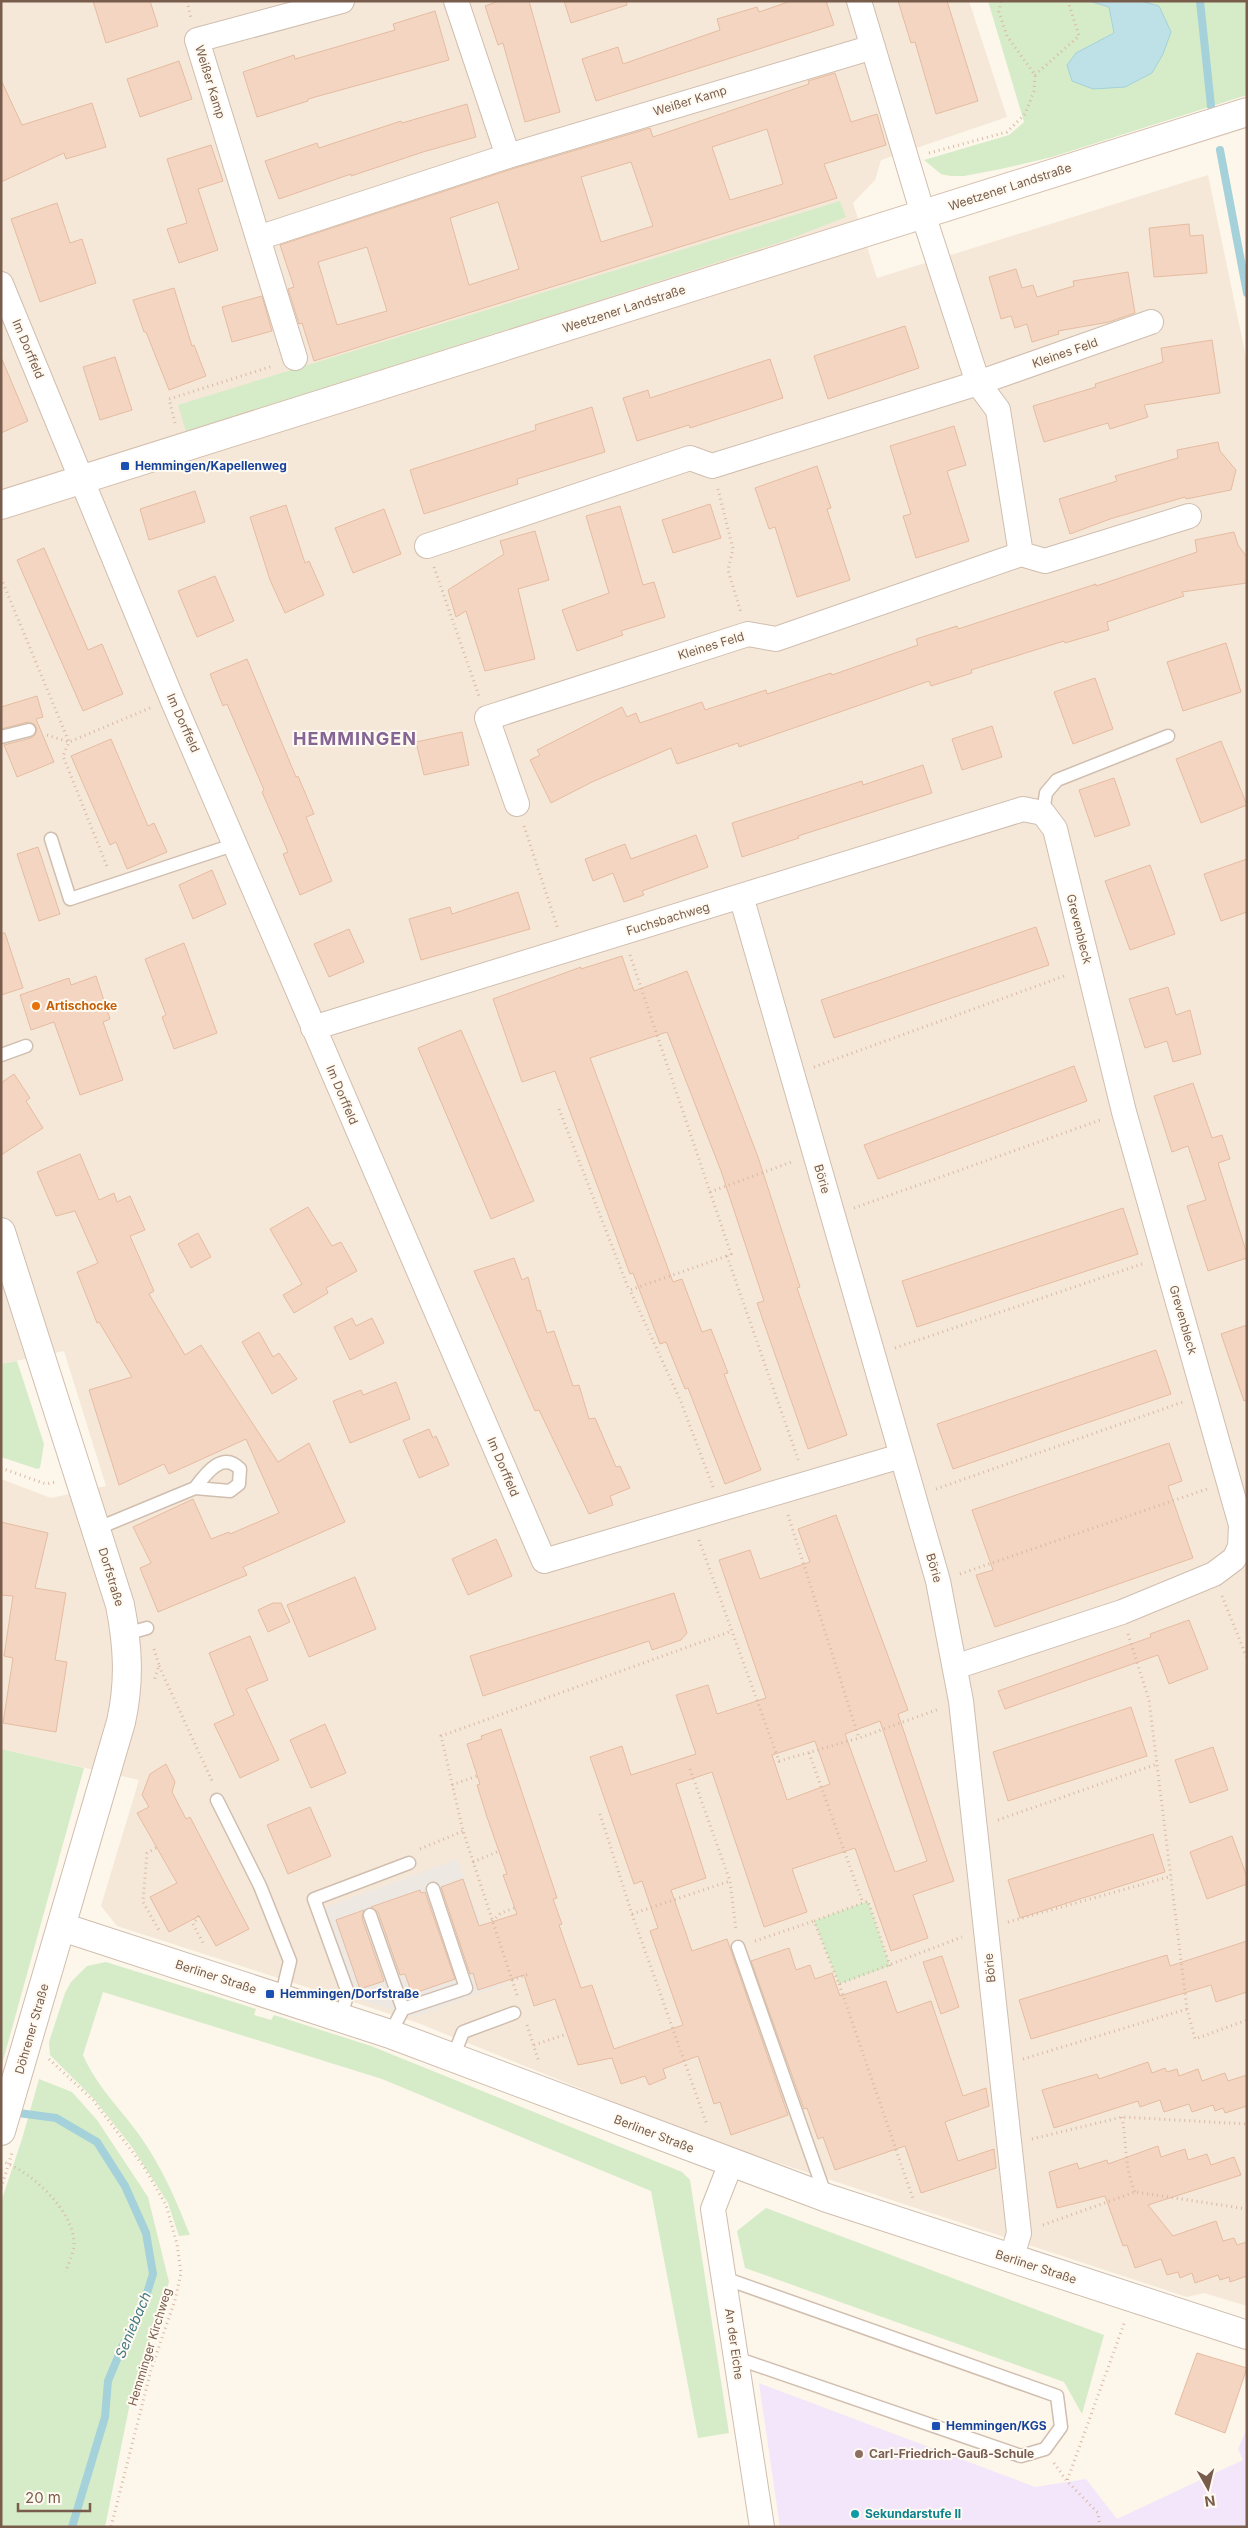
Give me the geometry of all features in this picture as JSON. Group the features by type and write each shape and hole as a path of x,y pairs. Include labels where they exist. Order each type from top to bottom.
{"street":[{"name":"Weißer Kamp","path":"295,358 197,40 342,1"},
{"path":"456,1 508,156"},
{"path":"859,1 923,214 978,384 998,410 1021,554 1044,561 1189,516"},
{"name":"Weißer Kamp","path":"258,238 508,156 873,47"},
{"name":"Weetzener Landstraße","path":"1,505 1247,112"},
{"name":"Im Dorffeld","path":"1,284 172,699 544,1561 692,1519 806,1482 901,1456"},
{"name":"Kleines Feld","path":"712,466 978,384 1152,322"},
{"path":"427,546 690,458 712,466"},
{"name":"Kleines Feld","path":"487,718 748,634 776,639 1021,554"},
{"path":"487,718 517,804"},
{"name":"Fuchsbachweg","path":"313,1028 741,896 1033,811"},
{"name":"Grevenbleck","path":"955,1667 1122,1612 1214,1574 1234,1559 1243,1546 1241,1525 1229,1481 1124,1112 1055,829 1033,811"},
{"name":"Börie","path":"741,896 938,1581 961,1701 1010,2144 1019,2233 1011,2260"},
{"name":"Dorfstraße","path":"1,1232 120,1605 136,1631 128,1666 124,1708 62,1927"},
{"name":"Berliner Straße","path":"62,1927 390,2034 827,2198 1011,2260 1247,2335"},
{"name":"Döhrener Straße","path":"6,2133 15,2088 62,1927"},
{"name":"An der Eiche","path":"725,2161 713,2209 762,2527"}],"lane":[{"path":"1,737 29,730"},
{"path":"1033,811 1057,780 1168,736"},
{"path":"51,839 70,899 236,844"},
{"path":"1,1055 26,1046"},
{"path":"96,1529 195,1488"},
{"path":"217,1800 260,1886 290,1961 282,1998"},
{"path":"340,2018 348,1993 314,1899 409,1863"},
{"path":"390,2034 403,2010 466,1988 433,1889"},
{"path":"370,1915 403,2010"},
{"path":"738,1947 827,2198"},
{"path":"453,2058 462,2032 519,2015"},
{"path":"724,2278 1057,2396 1060,2427 1045,2449 1021,2456 736,2358"}],"path":[{"path":"907,160 1006,132 1025,114 1034,91 1035,75 1007,36 999,12 1001,1"},
{"path":"1035,75 1079,36 1068,1"},
{"path":"182,448 169,399 295,358"},
{"path":"712,466 734,549 728,570 748,634"},
{"path":"427,546 487,718"},
{"path":"1,578 69,742 63,756 114,884"},
{"path":"29,730 69,742 172,699"},
{"path":"517,804 565,950"},
{"path":"623,933 732,1254 630,1290"},
{"path":"792,1074 1088,968"},
{"path":"559,1108 630,1290 681,1402 722,1509"},
{"path":"832,1216 1124,1112"},
{"path":"710,1192 814,1153"},
{"path":"727,1256 806,1482"},
{"path":"873,1356 1164,1256"},
{"path":"913,1497 1205,1394"},
{"path":"1,1468 46,1484 79,1474"},
{"path":"938,1581 1229,1481"},
{"path":"780,1490 859,1738"},
{"path":"692,1519 779,1761 859,1738 961,1701"},
{"path":"1214,1574 1247,1658"},
{"path":"1122,1612 1149,1700 1187,2009 1194,2039 1247,2020"},
{"path":"518,1998 463,1831 441,1736 732,1631"},
{"path":"159,1665 216,1789 217,1800"},
{"path":"809,1753 863,1903"},
{"path":"974,1828 1156,1764"},
{"path":"690,1769 730,1881 738,1947 868,1901 890,1966"},
{"path":"452,1785 477,1776"},
{"path":"600,1814 632,1914 725,2161"},
{"path":"409,1863 411,1853 463,1831"},
{"path":"156,1848 147,1852 143,1902 164,1939 163,1959"},
{"path":"473,1862 498,1851"},
{"path":"839,1984 985,1928 1172,1876"},
{"path":"632,1914 730,1881"},
{"path":"492,1921 501,1913 514,1908"},
{"path":"814,1921 839,1984 924,2230"},
{"path":"512,1980 529,1974"},
{"path":"1000,2060 1027,2059 1187,2009"},
{"path":"519,2015 534,2045 550,2094"},
{"path":"534,2045 567,2034"},
{"name":"Hemminger Kirchweg","path":"26,2050 50,2060 93,2100 153,2182 166,2205 177,2244 181,2274 175,2300 150,2370 111,2527"},
{"path":"1010,2144 1122,2117 1247,2124"},
{"path":"1122,2117 1126,2142 1126,2171 1135,2192"},
{"path":"1,2188 9,2164 6,2133"},
{"path":"1,2161 9,2164 41,2185 68,2219 74,2245 66,2272"},
{"path":"1019,2233 1135,2192 1247,2209"},
{"path":"1100,2527 1098,2514 1067,2481 1132,2298"}],"shaded area":[{"path":"1,1 969,1 1007,117 881,160 875,180 853,203 877,278 1208,175 1247,362 1247,2306 1204,2293 1187,2297 703,2138 418,2023 117,1926 101,1906 139,1780 1,1749 1,1479 51,1498 106,1486 64,1351 1,1364"},
{"path":"457,1859 504,1984 414,2017 351,1997 319,1910"},
{"name":"Carl-Friedrich-Gauß-Schule","path":"759,2383 1035,2487 1086,2479 1117,2519 1243,2460 1238,2449 1247,2428 1247,2527 780,2527"}],"green space":[{"path":"988,1 1089,1 1109,7 1114,33 1077,53 1093,89 1110,88 1135,82 1152,70 1159,60 1170,32 1159,6 1141,1 1247,1 1247,95 1052,157 964,176 941,174 924,160 1009,135 1024,122"},
{"path":"840,201 846,217 787,240 186,432 178,405"},
{"path":"17,1361 44,1444 40,1468 37,1469 1,1457 1,1364"},
{"path":"1,1749 84,1768 1,2068"},
{"path":"868,1901 890,1966 839,1984 814,1921"},
{"path":"106,1962 256,2009 254,2015 271,2020 274,2015 371,2046 682,2172 690,2180 729,2433 698,2438 651,2191 382,2079 103,1992 83,2055 95,2077 140,2136 162,2172 190,2235 179,2236 168,2203 132,2147 94,2099 50,2055 49,2042 65,1993 71,1982 87,1966"},
{"path":"39,2079 72,2092 97,2120 148,2197 169,2282 130,2403 105,2527 1,2527 1,2202"},
{"path":"766,2208 1104,2335 1082,2414 1064,2382 745,2268 737,2231"}],"water":[{"path":"1089,1 1141,1 1159,6 1171,32 1163,54 1152,73 1125,87 1093,89 1072,81 1067,65 1076,53 1114,33 1109,7"}],"building":[{"path":"93,1 150,1 158,26 106,43"},
{"path":"499,1 529,1 560,112 525,122 503,43 498,45 485,6"},
{"path":"564,1 626,1 627,5 571,23"},
{"path":"791,1 826,1 834,25 596,101 582,59 618,47 623,64 720,30 717,19 757,7 759,12"},
{"path":"898,1 947,1 978,101 936,114 915,42 911,43"},
{"path":"435,11 449,60 308,99 308,101 257,117 243,72 294,55 295,59 395,30 393,24"},
{"path":"179,61 192,99 140,117 127,79"},
{"path":"835,73 851,122 877,114 886,145 824,164 837,198 314,361 302,323 299,324 288,289 294,287 280,245 512,169 650,128 653,137 809,84 808,81","holes":["767,129 783,184 730,200 712,147","631,162 653,226 601,242 581,177","498,202 519,269 469,285 450,218","367,247 387,311 337,325 318,262"]},
{"path":"1,80 22,125 92,103 106,147 66,159 64,153 1,182"},
{"path":"467,104 476,137 351,176 351,174 279,199 265,161 317,143 319,148 401,121 402,123"},
{"path":"211,145 223,181 198,189 218,250 179,263 167,229 187,223 167,159"},
{"path":"57,203 70,243 82,239 96,283 40,302 11,219"},
{"path":"1189,224 1190,236 1203,235 1207,273 1154,277 1149,228"},
{"path":"1016,269 1022,288 1033,285 1037,297 1074,286 1073,281 1128,272 1135,313 1109,322 1058,331 1059,334 1032,342 1027,324 1015,328 1011,316 1001,319 989,277"},
{"path":"174,288 192,346 194,345 206,376 169,390 146,332 144,332 133,300"},
{"path":"262,296 272,331 232,342 222,307"},
{"path":"905,326 919,368 828,399 814,356"},
{"path":"1212,340 1220,393 1144,405 1148,417 1110,429 1108,423 1044,442 1033,406 1096,387 1095,384 1163,362 1161,348"},
{"path":"1,357 28,421 1,433"},
{"path":"115,357 132,410 100,420 83,367"},
{"path":"770,359 783,398 690,428 689,425 637,441 623,398 648,390 650,398"},
{"path":"592,407 605,452 517,479 518,484 424,514 410,470 536,430 535,425"},
{"path":"954,426 966,465 947,471 969,541 916,558 903,516 911,514 890,446"},
{"path":"1218,442 1220,451 1236,470 1231,490 1186,499 1185,497 1110,519 1070,534 1059,499 1117,481 1115,476 1178,458 1177,450"},
{"path":"817,466 831,508 827,509 850,580 797,597 775,527 769,529 755,488"},
{"path":"195,491 205,522 149,540 140,509"},
{"path":"710,504 721,538 673,553 662,520"},
{"path":"286,505 305,563 309,561 324,595 285,613 270,580 250,517"},
{"path":"620,506 643,585 654,582 665,617 621,631 623,635 577,651 562,610 609,593 586,516"},
{"path":"384,509 401,554 353,573 335,528"},
{"path":"535,531 549,580 518,589 535,659 485,671 466,611 456,617 448,590 504,554 500,541"},
{"path":"1234,532 1238,545 1247,557 1247,583 1182,592 1184,596 1107,622 1109,630 1065,643 1064,641 971,670 972,673 931,686 929,681 739,747 738,743 677,764 671,748 592,782 551,803 530,760 540,755 537,750 622,707 627,717 636,713 640,723 702,702 705,710 766,690 767,694 831,673 832,675 918,645 916,639 957,626 958,629 1197,552 1195,540"},
{"path":"44,548 88,650 102,644 123,694 83,711 17,560"},
{"path":"215,576 234,621 197,637 178,591"},
{"path":"1226,643 1241,692 1183,711 1167,662"},
{"path":"247,659 296,777 298,776 314,814 306,817 332,881 300,895 283,854 288,852 262,792 264,790 227,704 223,706 210,674"},
{"path":"1095,678 1113,729 1073,744 1054,692"},
{"path":"37,696 43,717 36,719 54,762 17,777 4,745 31,738 35,735 37,729 34,724 28,722 1,729 1,707"},
{"path":"992,726 1002,757 962,770 952,739"},
{"path":"462,732 469,765 424,775 416,742"},
{"path":"111,739 148,826 154,823 167,852 127,869 116,842 110,845 71,756"},
{"path":"1221,741 1247,805 1201,823 1176,759"},
{"path":"923,765 932,793 798,836 799,838 742,857 732,823 862,781 863,785"},
{"path":"1114,778 1130,825 1095,837 1079,790"},
{"path":"696,835 708,867 642,891 644,895 624,902 613,873 593,881 585,859 625,844 631,859"},
{"path":"38,847 60,914 39,921 17,854"},
{"path":"1247,859 1247,912 1221,921 1204,874"},
{"path":"1150,865 1175,934 1130,950 1105,881"},
{"path":"212,870 226,904 193,919 179,885"},
{"path":"518,892 530,929 421,960 409,919 450,907 452,914"},
{"path":"1036,927 1049,965 834,1038 821,1000"},
{"path":"349,929 364,962 329,977 314,944"},
{"path":"1,933 5,933 23,988 1,995"},
{"path":"184,943 217,1033 174,1049 162,1017 166,1015 145,959"},
{"path":"622,956 634,991 687,971 758,1157 800,1287 797,1288 847,1435 808,1449 757,1303 764,1301 721,1171 667,1032 590,1058 673,1282 682,1279 702,1332 711,1329 728,1373 724,1374 761,1470 725,1484 688,1388 685,1389 666,1342 660,1344 633,1273 630,1274 555,1071 522,1082 493,999 581,967 581,969"},
{"path":"96,976 110,1019 103,1022 123,1080 80,1095 54,1022 31,1030 20,995 69,978 71,985"},
{"path":"1168,987 1176,1015 1190,1010 1201,1054 1173,1062 1167,1041 1145,1048 1129,999"},
{"path":"461,1030 534,1201 491,1219 418,1048"},
{"path":"1074,1066 1087,1101 878,1179 864,1145"},
{"path":"14,1074 30,1098 26,1101 43,1128 1,1155 1,1083"},
{"path":"1193,1083 1212,1138 1222,1135 1230,1159 1218,1163 1247,1254 1247,1258 1208,1271 1187,1206 1206,1200 1188,1146 1172,1152 1154,1096"},
{"path":"80,1154 99,1200 114,1193 117,1202 130,1196 145,1230 130,1236 154,1291 149,1294 185,1355 201,1345 278,1462 309,1443 345,1522 243,1567 247,1575 158,1612 140,1568 151,1563 133,1527 193,1499 211,1539 229,1532 230,1534 279,1513 246,1439 169,1474 164,1464 119,1485 89,1390 132,1377 99,1322 97,1323 77,1272 98,1263 75,1211 56,1216 37,1172"},
{"path":"308,1207 332,1246 341,1242 357,1271 326,1288 328,1293 294,1313 283,1295 302,1284 270,1229"},
{"path":"1123,1208 1138,1254 917,1327 902,1281"},
{"path":"198,1233 211,1257 191,1268 178,1244"},
{"path":"514,1258 522,1280 528,1277 537,1311 540,1310 547,1333 554,1331 573,1386 579,1385 589,1419 595,1418 616,1467 620,1466 630,1488 610,1496 613,1505 589,1514 539,1410 535,1411 474,1271"},
{"path":"352,1318 356,1326 372,1318 384,1343 350,1360 334,1327"},
{"path":"1247,1325 1247,1400 1244,1401 1221,1334"},
{"path":"259,1332 273,1357 279,1353 297,1379 272,1394 242,1342"},
{"path":"1156,1350 1171,1394 953,1469 937,1424"},
{"path":"396,1382 410,1419 350,1443 333,1401 361,1390 363,1395"},
{"path":"429,1429 433,1438 436,1436 449,1465 419,1478 403,1440"},
{"path":"1169,1443 1182,1481 1168,1486 1193,1558 995,1627 976,1575 993,1570 972,1510"},
{"path":"836,1515 908,1710 898,1714 954,1881 913,1895 928,1938 891,1951 855,1848 792,1869 807,1912 764,1927 712,1772 676,1784 706,1878 671,1890 692,1951 727,1939 788,2115 731,2135 720,2102 714,2104 698,2056 663,2069 666,2078 649,2085 645,2076 621,2084 612,2058 578,2065 555,1999 534,2006 524,1975 478,1990 473,1973 470,1974 441,1887 463,1879 479,1926 517,1914 503,1875 507,1874 477,1785 480,1784 467,1744 482,1739 481,1736 501,1729 557,1898 553,1899 562,1924 559,1925 581,1988 592,1985 614,2049 683,2025 650,1931 658,1928 642,1881 634,1884 590,1757 622,1746 631,1775 696,1754 676,1695 708,1685 717,1714 766,1698 719,1560 750,1550 760,1579 810,1562 798,1529","holes":["880,1721 927,1861 895,1872 845,1734","815,1741 830,1784 787,1800 772,1755"]},
{"path":"1,1522 48,1533 35,1588 66,1593 55,1660 67,1662 56,1732 3,1723 13,1658 4,1656 13,1596 1,1595"},
{"path":"496,1539 512,1576 468,1595 452,1559"},
{"path":"355,1577 376,1629 309,1657 287,1605"},
{"path":"674,1593 687,1633 681,1640 652,1650 649,1641 483,1696 470,1656"},
{"path":"273,1603 281,1603 290,1622 268,1632 258,1610"},
{"path":"1189,1620 1208,1669 1169,1684 1158,1655 1005,1709 998,1691 1151,1637 1150,1634"},
{"path":"250,1636 268,1680 246,1689 279,1760 240,1778 214,1724 234,1715 209,1653"},
{"path":"1131,1707 1147,1756 1008,1801 993,1752"},
{"path":"325,1724 346,1773 311,1788 290,1740"},
{"path":"1213,1747 1228,1790 1190,1803 1175,1760"},
{"path":"166,1764 175,1782 172,1792 186,1819 190,1817 249,1929 216,1946 199,1916 169,1932 150,1897 177,1883 137,1813 149,1807 142,1795 150,1774"},
{"path":"310,1807 331,1856 288,1874 267,1825"},
{"path":"1153,1834 1165,1872 1020,1918 1008,1880"},
{"path":"1232,1836 1247,1877 1247,1884 1207,1899 1190,1852"},
{"path":"420,1890 421,1893 425,1892 455,1979 412,1994 405,1974 400,1975 378,1912 371,1907"},
{"path":"364,1910 362,1918 384,1981 360,1989 336,1920"},
{"path":"1247,1941 1247,1992 1216,2002 1211,1985 1031,2039 1019,2000 1167,1955 1170,1966"},
{"path":"789,1948 796,1970 810,1965 815,1979 832,1973 840,1996 886,1981 897,2013 931,2001 963,2096 986,2088 989,2106 945,2122 958,2161 994,2149 996,2168 921,2193 905,2146 835,2170 823,2137 818,2139 807,2108 804,2109 751,1961"},
{"path":"942,1956 959,2007 941,2014 923,1962"},
{"path":"1148,2062 1152,2073 1165,2068 1167,2072 1177,2069 1179,2076 1198,2069 1202,2081 1225,2073 1228,2081 1247,2075 1247,2106 1225,2113 1223,2108 1215,2111 1213,2105 1192,2112 1189,2104 1164,2112 1160,2100 1140,2107 1138,2101 1054,2128 1042,2090 1097,2074 1099,2079"},
{"path":"1158,2146 1161,2157 1185,2149 1188,2160 1207,2154 1211,2165 1234,2157 1241,2175 1148,2205 1173,2236 1216,2221 1223,2241 1234,2238 1237,2245 1247,2242 1247,2276 1230,2282 1229,2277 1220,2280 1218,2275 1195,2283 1192,2273 1180,2278 1178,2272 1167,2275 1161,2259 1135,2268 1127,2245 1123,2246 1105,2196 1057,2208 1049,2172 1077,2163 1079,2169 1107,2160 1108,2164"},
{"path":"1197,2353 1247,2368 1225,2433 1175,2414"}],"waterway":[{"path":"1200,1 1211,106"},
{"path":"1220,150 1247,293"},
{"name":"Seniebach","path":"11,2112 56,2118 97,2142 125,2186 146,2233 153,2274 142,2309 123,2345 108,2381 105,2417 72,2527"}],"place":[{"name":"Hemmingen/Kapellenweg","path":"125,466"},
{"name":"Artischocke","path":"36,1006"},
{"name":"Hemmingen/Dorfstraße","path":"270,1994"},
{"name":"Hemmingen/KGS","path":"936,2426"},
{"name":"Carl-Friedrich-Gauß-Schule","path":"859,2454"},
{"name":"Sekundarstufe II","path":"855,2514"}],"district":[{"name":"HEMMINGEN","path":"355,739"}]}
